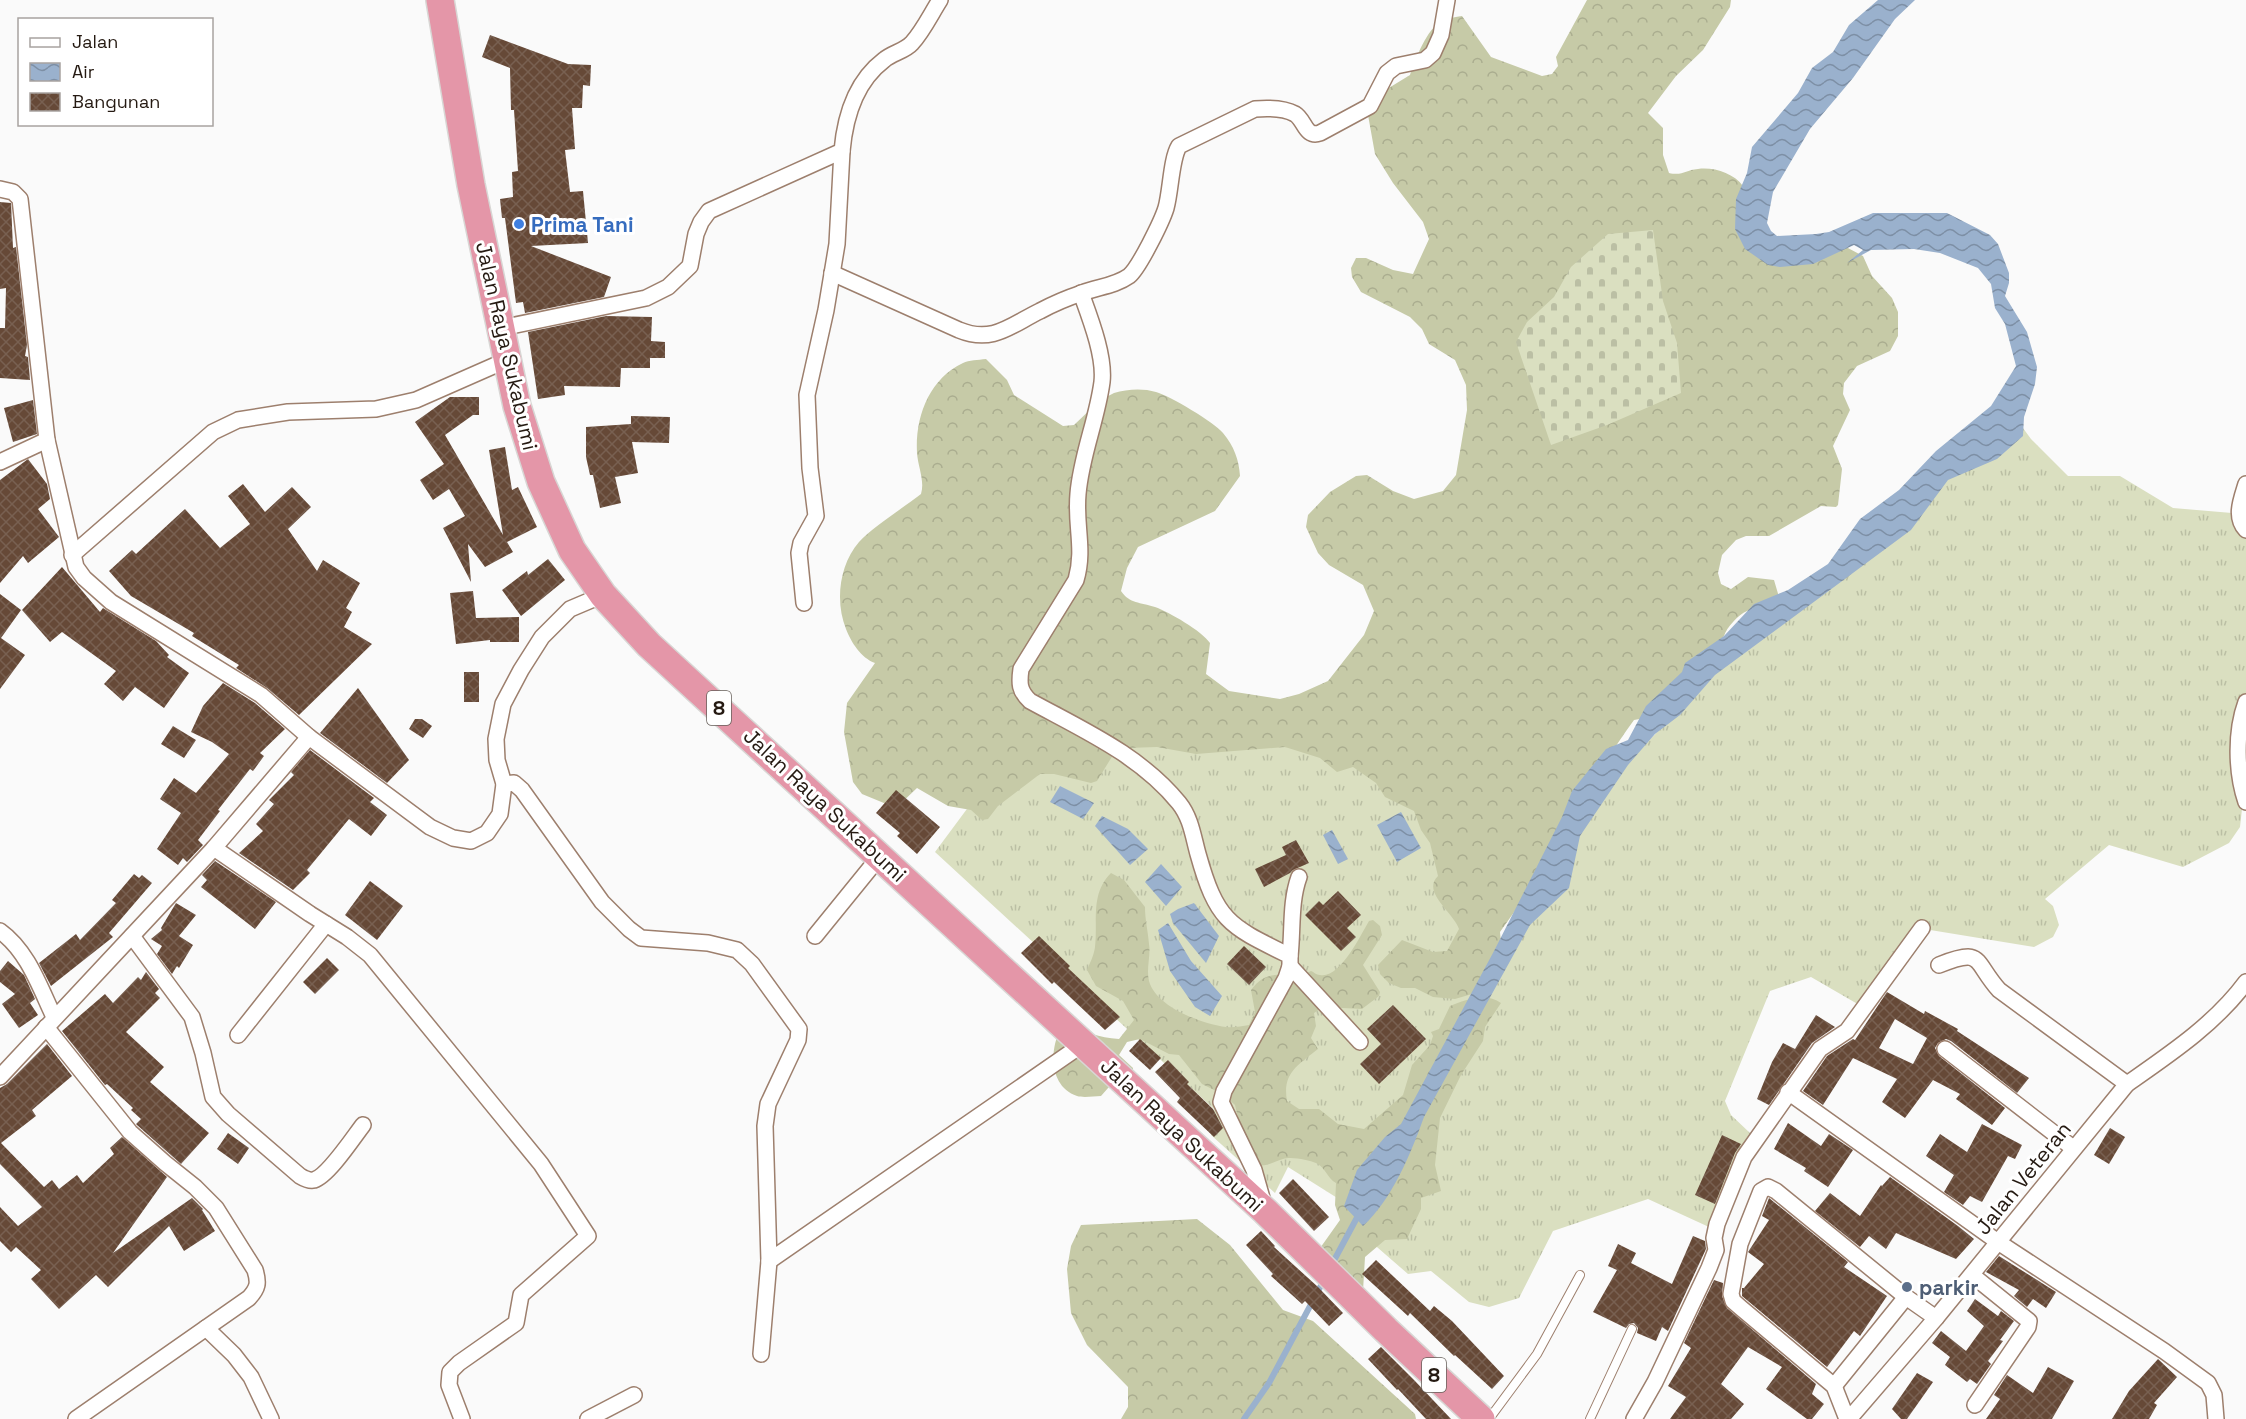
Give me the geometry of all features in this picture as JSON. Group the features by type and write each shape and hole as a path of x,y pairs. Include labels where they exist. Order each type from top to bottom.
{"highway":[{"name":"Jalan Raya Sukabumi","path":"440,0 471,185 517,406 541,482 572,550 603,595 649,645 1266,1211 1386,1330 1481,1419"}],"street":[{"path":"804,603 799,553 801,543 816,516 810,468 807,395 837,244 844,126 850,108 866,79 889,55 911,44 940,0"},
{"path":"832,273 966,333 1002,333 1038,312 1081,293 1113,284 1131,275 1164,214 1171,189 1174,154 1179,146 1255,109 1267,108 1294,114 1309,132 1316,135 1330,128 1370,106 1387,73 1396,66 1425,60 1433,53 1441,35 1447,0"},
{"path":"501,328 646,298 669,287 690,266 696,234 709,211 842,151"},
{"path":"0,189 13,192 20,199 47,440 76,567 84,578 111,602 261,695 309,737 430,828 453,838 471,841 487,834 500,814 504,784 497,760 496,739 503,704 520,670 542,637 570,609 603,595"},
{"path":"1081,293 1101,365 1102,382 1079,478 1076,514 1081,554 1080,567 1076,580 1021,669 1019,682 1022,693 1030,701 1117,748 1143,766 1178,803 1189,819 1208,890 1220,911 1232,925 1290,961 1360,1042"},
{"path":"72,555 213,432 238,420 288,411 376,409 416,400 507,360"},
{"path":"0,462 47,440"},
{"path":"2246,484 2238,510 2243,528 2246,530"},
{"path":"2246,702 2239,736 2239,768 2246,802"},
{"path":"0,1077 214,848 309,737"},
{"path":"504,784 514,783 522,790 602,902 629,929 641,938 708,944 737,950 752,964 799,1029 798,1040 768,1104 765,1126 769,1261 761,1354"},
{"path":"214,848 370,955 541,1164 588,1236 521,1295 516,1323 450,1372 449,1385 462,1419"},
{"path":"815,936 880,856"},
{"path":"1266,1211 1254,1170 1221,1102 1224,1091 1290,961 1292,905 1299,877"},
{"path":"238,1035 326,924"},
{"path":"1634,1419 1655,1382 1709,1268 1716,1250 1714,1238 1717,1224 1744,1157 1788,1092 1825,1044 1847,1031 1922,928"},
{"path":"0,931 12,940 23,955 50,1022 130,1132 165,1164 195,1187 216,1208 255,1270 258,1282 256,1290 249,1298 76,1419"},
{"path":"132,936 192,1017 213,1097 228,1114 300,1176 312,1180 325,1172 363,1125"},
{"path":"1939,965 1959,957 1972,956 1982,963 1988,978 1999,990 2127,1084"},
{"name":"Jalan Veteran","path":"1848,1419 1972,1275 2127,1084 2222,1012 2246,982"},
{"path":"769,1261 1083,1044"},
{"path":"1945,1049 2073,1148"},
{"path":"1788,1092 1850,1134 1998,1242 2164,1351 2208,1383 2214,1395 2216,1419"},
{"path":"1848,1419 1834,1386 1741,1308 1731,1294 1740,1244 1761,1191 1768,1187 1776,1191 1906,1297 1936,1318"},
{"path":"1972,1275 2029,1321 2028,1327 1974,1405"},
{"path":"1834,1386 1906,1297"},
{"path":"206,1329 234,1354 251,1377 271,1419"},
{"path":"588,1419 634,1395"}],"lane":[{"path":"1489,1419 1537,1354 1580,1275"},
{"path":"1590,1419 1632,1329"}],"green space":[{"path":"1587,0 1731,0 1730,7 1703,50 1676,76 1648,113 1663,128 1663,155 1669,173 1678,174 1710,169 1729,174 1739,181 1743,186 1753,246 1846,247 1863,256 1872,276 1892,298 1898,312 1898,336 1890,351 1857,366 1844,383 1843,394 1850,410 1833,446 1842,469 1838,505 1836,507 1821,506 1769,536 1746,536 1736,540 1722,555 1718,573 1721,584 1731,589 1748,577 1774,580 1779,597 1772,603 1740,615 1730,625 1724,636 1645,718 1634,720 1599,772 1535,880 1500,932 1502,953 1482,991 1455,999 1433,997 1415,988 1401,988 1389,983 1380,974 1378,965 1402,940 1433,952 1447,951 1459,929 1433,889 1438,876 1430,843 1421,830 1414,811 1385,797 1376,783 1353,767 1337,772 1320,758 1285,747 1196,754 1157,747 1127,748 1113,755 1097,781 1091,783 1054,774 1040,774 998,806 988,819 982,820 971,810 948,806 917,788 896,808 862,794 853,782 844,732 847,703 875,663 857,649 846,629 840,596 843,573 852,551 859,542 880,523 921,494 917,439 922,413 933,389 941,379 951,370 968,361 986,359 1007,380 1014,395 1063,426 1074,425 1098,403 1114,393 1140,390 1156,392 1171,399 1202,416 1218,428 1233,448 1240,476 1215,511 1138,547 1127,568 1121,591 1132,600 1176,617 1206,638 1210,643 1206,674 1229,691 1280,699 1299,694 1328,681 1364,635 1374,611 1363,585 1329,565 1318,553 1306,527 1308,515 1330,492 1356,476 1367,475 1393,491 1414,499 1443,491 1456,475 1467,410 1466,385 1455,360 1429,344 1422,329 1410,317 1361,292 1352,277 1351,268 1356,258 1366,258 1393,270 1413,274 1429,239 1423,222 1393,183 1375,154 1368,115 1374,97 1410,75 1422,45 1431,30 1442,21 1462,16 1491,57 1542,76 1552,74 1558,66 1556,57"},
{"path":"1653,230 1663,301 1677,343 1681,393 1607,425 1551,445 1516,342 1527,322 1554,297 1571,267 1608,234"},
{"path":"2020,424 2031,439 2068,476 2120,476 2173,508 2232,513 2239,529 2246,534 2246,697 2237,764 2242,809 2240,827 2229,843 2183,867 2109,845 2045,899 2053,906 2059,925 2053,937 2034,947 1918,928 1861,1006 1811,977 1770,991 1725,1101 1731,1115 1750,1133 1750,1145 1709,1227 1648,1199 1553,1231 1519,1298 1489,1307 1469,1302 1431,1271 1408,1274 1370,1241 1422,1117 1578,836 1626,764 1714,674 1946,479"},
{"path":"1317,734 1447,828 1472,966 1470,999 1350,1206 1288,1167 1275,1193 1211,1135 1214,1109 935,852 981,790 1128,737"},
{"path":"1111,873 1124,880 1145,907 1149,948 1148,976 1153,990 1161,999 1181,1013 1226,1027 1249,1025 1255,1012 1251,990 1258,982 1273,975 1295,975 1311,971 1319,975 1327,974 1342,964 1369,921 1373,920 1380,926 1382,935 1363,965 1380,992 1379,996 1362,1009 1323,1007 1314,1013 1316,1026 1311,1038 1318,1049 1293,1070 1287,1083 1287,1101 1299,1109 1319,1109 1338,1124 1364,1129 1403,1095 1412,1065 1430,1045 1433,1036 1431,1032 1439,1029 1450,1006 1482,998 1501,1003 1485,1027 1483,1041 1461,1075 1440,1118 1435,1165 1441,1191 1421,1198 1421,1209 1407,1239 1385,1240 1365,1257 1363,1291 1318,1251 1340,1220 1335,1205 1336,1183 1319,1165 1305,1160 1286,1158 1267,1165 1256,1165 1243,1139 1235,1105 1224,1095 1202,1084 1179,1055 1169,1054 1140,1039 1127,1042 1119,1055 1133,1068 1133,1075 1116,1079 1101,1096 1077,1096 1061,1085 1054,1068 1053,1058 1060,1030 1076,1030 1119,1039 1134,1020 1123,1001 1096,986 1087,970 1095,947 1096,908 1100,890"},
{"path":"1197,1219 1230,1245 1283,1310 1313,1321 1415,1414 1416,1419 1121,1419 1128,1407 1128,1387 1087,1345 1071,1313 1067,1269 1071,1246 1081,1225"}],"water":[{"path":"1878,0 1915,0 1895,19 1853,78 1810,129 1773,192 1767,223 1777,236 1816,234 1829,232 1873,213 1947,213 1990,235 1998,244 2009,273 2005,296 2027,332 2037,367 2035,384 2024,417 2023,436 1997,459 1948,480 1911,530 1715,675 1680,715 1655,734 1628,765 1580,836 1569,888 1530,925 1424,1117 1392,1190 1363,1226 1344,1206 1357,1170 1385,1137 1401,1124 1494,951 1562,817 1572,791 1606,749 1628,740 1646,706 1682,672 1685,663 1724,636 1754,604 1788,590 1828,564 1860,519 1899,490 1936,451 1991,406 2016,366 2005,324 1995,308 1991,284 1978,268 1940,253 1914,249 1871,250 1847,263 1863,250 1854,245 1813,264 1780,267 1768,265 1745,249 1735,229 1736,199 1747,173 1752,147 1798,93 1812,68 1833,52 1849,25"},
{"path":"1060,786 1094,803 1083,819 1050,802"},
{"path":"1401,812 1421,848 1397,862 1377,825"},
{"path":"1102,816 1128,829 1148,849 1130,865 1095,826"},
{"path":"1332,830 1348,859 1338,864 1323,835"},
{"path":"1161,864 1182,887 1166,906 1145,882"},
{"path":"1194,903 1219,936 1206,963 1173,923 1170,914"},
{"path":"1168,923 1191,961 1222,996 1210,1016 1195,1007 1170,971 1158,930"}],"building":[{"path":"490,35 568,64 591,65 590,86 583,85 582,108 572,108 575,149 565,150 570,192 583,191 588,243 531,246 611,277 604,297 525,313 523,302 516,303 505,218 502,218 500,199 513,197 512,172 518,171 514,110 511,110 510,68 482,57"},
{"path":"0,202 11,203 13,248 16,247 27,345 25,356 28,357 30,380 0,378 0,328 5,328 6,288 0,289"},
{"path":"606,316 652,317 651,341 665,342 665,358 650,358 650,368 621,368 620,387 564,386 565,395 538,399 528,332"},
{"path":"450,397 479,397 479,415 473,415 445,435 503,535 489,450 505,447 512,490 518,487 537,527 507,542 513,552 485,567 468,544 471,582 443,528 465,516 449,489 433,500 420,480 444,464 415,422"},
{"path":"33,400 37,434 13,442 4,408"},
{"path":"631,416 670,417 669,443 632,442 638,473 615,477 621,503 600,508 593,475 590,475 586,457 586,427 631,424"},
{"path":"28,459 47,484 50,499 38,509 59,537 28,563 23,556 0,583 0,480"},
{"path":"243,484 265,512 292,487 311,507 288,529 317,571 323,560 360,583 346,608 352,612 344,627 372,644 299,715 267,688 236,668 239,665 192,636 194,633 131,596 109,571 132,550 136,554 185,509 220,548 250,524 228,496"},
{"path":"548,559 565,580 521,616 502,590 527,571 528,575"},
{"path":"62,567 100,612 103,608 156,641 169,655 167,657 189,673 164,708 135,687 123,701 104,684 116,671 62,632 50,642 22,610"},
{"path":"473,591 476,618 519,617 519,642 490,642 490,640 456,644 450,593"},
{"path":"0,594 21,610 1,638 25,655 0,689"},
{"path":"464,672 479,672 479,702 464,702"},
{"path":"223,683 255,703 285,729 260,753 264,756 253,771 250,769 218,810 220,811 198,840 203,845 187,862 183,858 178,865 157,849 181,813 160,799 174,778 196,793 229,754 212,742 191,732 203,706"},
{"path":"358,688 409,760 387,783 320,733"},
{"path":"415,719 422,719 432,726 423,738 409,729"},
{"path":"173,726 196,740 184,758 161,744"},
{"path":"310,750 374,798 370,802 387,815 371,836 349,819 307,870 310,873 293,890 239,853 263,831 256,824 274,804 269,800 294,775 291,772"},
{"path":"896,790 940,827 917,854 897,836 900,833 876,813"},
{"path":"1296,840 1309,863 1264,887 1255,869 1286,855 1282,847"},
{"path":"215,861 276,902 255,929 201,887 207,880 202,875"},
{"path":"134,874 139,878 142,875 152,883 109,933 113,937 51,986 39,963 76,934 80,940 116,903 112,900"},
{"path":"370,881 403,906 377,940 345,915"},
{"path":"1338,891 1361,915 1347,928 1356,937 1341,951 1305,915 1319,901 1323,905"},
{"path":"176,903 196,915 179,936 193,945 179,968 177,966 172,974 157,954 162,946 151,939 162,930 161,928"},
{"path":"1039,936 1070,966 1068,968 1120,1017 1105,1030 1054,982 1052,984 1021,953"},
{"path":"1244,946 1266,967 1249,985 1227,964"},
{"path":"327,958 339,970 315,994 303,982"},
{"path":"8,961 24,975 35,999 30,1003 38,1015 19,1028 2,1004 15,994 0,982 0,971"},
{"path":"146,972 159,989 155,993 160,998 126,1032 164,1067 150,1082 209,1133 181,1164 136,1124 141,1119 131,1110 133,1108 107,1084 105,1085 62,1031 105,994 113,1003 138,977 141,980"},
{"path":"1887,992 1924,1014 1925,1011 1958,1029 1957,1031 2029,1078 2017,1093 1951,1041 1946,1039 1938,1043 1935,1048 1939,1056 2005,1108 1992,1125 1956,1099 1960,1094 1933,1080 1905,1118 1882,1102 1897,1079 1853,1058 1823,1105 1803,1091 1827,1056 1853,1039 1855,1040","holes":["1895,1019 1927,1038 1913,1064 1879,1048"]},
{"path":"1393,1005 1426,1039 1379,1084 1360,1064 1381,1044 1367,1029"},
{"path":"1816,1015 1835,1027 1812,1043 1769,1105 1757,1099 1772,1062 1783,1043 1795,1049"},
{"path":"1140,1039 1161,1058 1150,1070 1129,1051"},
{"path":"47,1044 72,1076 32,1110 36,1116 1,1143 44,1187 52,1180 59,1189 77,1175 83,1183 114,1154 110,1148 122,1137 167,1177 113,1253 192,1198 203,1209 215,1231 184,1251 169,1226 108,1287 96,1275 59,1309 31,1279 41,1270 16,1247 11,1252 0,1241 0,1207 18,1226 42,1207 0,1164 0,1088 7,1084"},
{"path":"1168,1060 1189,1082 1187,1084 1213,1109 1223,1128 1214,1137 1177,1102 1180,1098 1155,1072"},
{"path":"1788,1123 1821,1146 1829,1134 1853,1150 1828,1187 1804,1171 1806,1168 1774,1149"},
{"path":"1982,1124 2022,1145 2015,1159 2008,1156 1982,1202 1970,1196 1963,1205 1944,1192 1954,1175 1926,1156 1940,1134 1967,1152"},
{"path":"2110,1128 2125,1137 2109,1164 2094,1155"},
{"path":"228,1133 249,1148 238,1164 217,1149"},
{"path":"1722,1135 1741,1144 1735,1153 1715,1204 1695,1195"},
{"path":"1890,1177 1974,1239 1956,1259 1896,1233 1886,1249 1869,1236 1860,1247 1815,1211 1830,1193 1860,1216 1881,1185"},
{"path":"1293,1179 1329,1217 1314,1231 1279,1193"},
{"path":"1769,1198 1848,1262 1844,1267 1887,1296 1860,1336 1854,1331 1827,1367 1742,1296 1742,1288 1764,1264 1748,1252 1769,1220 1762,1216"},
{"path":"1261,1231 1274,1247 1343,1313 1329,1326 1305,1301 1302,1304 1271,1276 1273,1274 1246,1245"},
{"path":"1693,1236 1705,1241 1706,1249 1668,1331 1662,1327 1656,1341 1637,1333 1638,1328 1634,1323 1629,1324 1626,1328 1593,1312 1617,1270 1608,1266 1618,1244 1636,1253 1631,1263 1672,1284"},
{"path":"1999,1256 2056,1292 2046,1308 2033,1299 2027,1307 2014,1296 2019,1290 1986,1272"},
{"path":"1376,1260 1430,1311 1434,1306 1452,1321 1504,1376 1492,1389 1410,1313 1408,1316 1362,1274"},
{"path":"1714,1280 1723,1283 1722,1296 1727,1308 1816,1384 1812,1394 1824,1404 1812,1419 1807,1419 1766,1389 1782,1367 1748,1347 1721,1384 1744,1404 1731,1419 1670,1419 1686,1397 1668,1386 1691,1348 1684,1343"},
{"path":"1975,1299 1998,1316 2001,1311 2014,1321 2000,1340 2003,1341 1988,1361 1991,1364 1977,1384 1970,1379 1967,1382 1945,1365 1950,1357 1932,1343 1941,1331 1966,1351 1984,1326 1967,1311"},
{"path":"1381,1347 1451,1419 1426,1419 1397,1390 1368,1359"},
{"path":"2158,1359 2177,1377 2154,1403 2157,1405 2149,1419 2112,1419 2129,1391"},
{"path":"2048,1367 2074,1381 2052,1419 1986,1419 2000,1399 1994,1395 2007,1375 2033,1393"},
{"path":"1917,1373 1933,1382 1907,1419 1901,1419 1892,1409"}],"waterway":[{"path":"1331,1266 1360,1212"},
{"path":"1244,1419 1269,1383 1325,1278"}],"place":[{"name":"Prima Tani","path":"519,224"},
{"name":"parkir","path":"1907,1287"}]}
